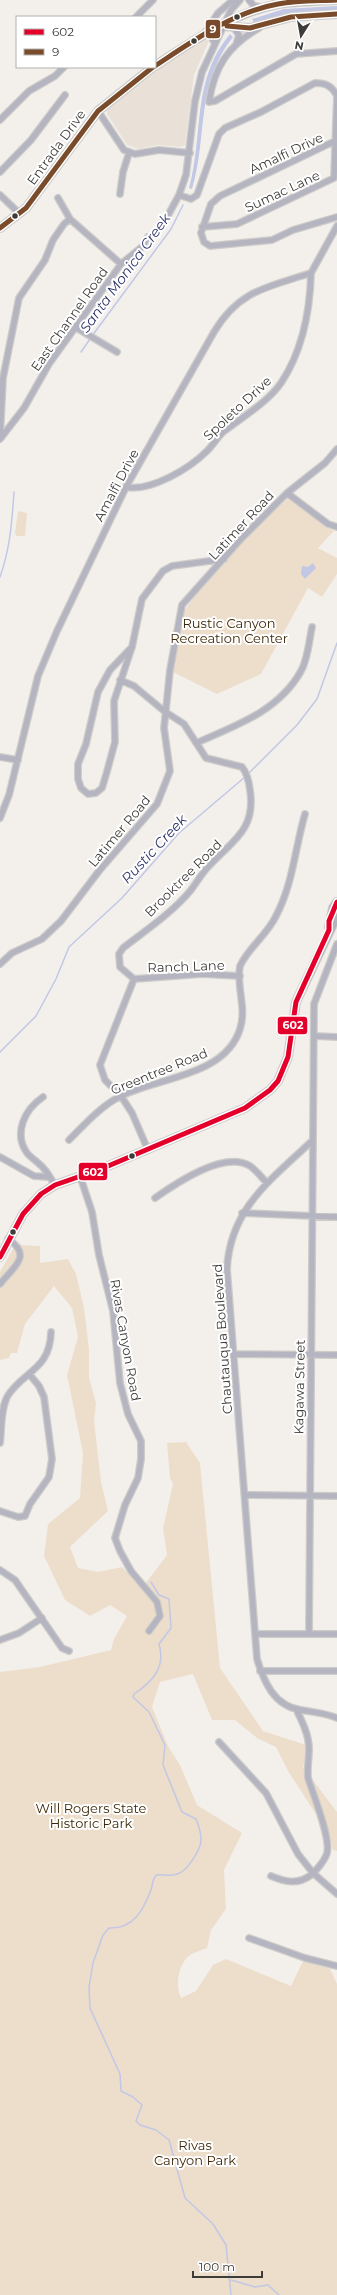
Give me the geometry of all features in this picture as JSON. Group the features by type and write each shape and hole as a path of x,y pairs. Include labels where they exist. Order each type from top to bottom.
{"main road":[{"name":"Entrada Drive","path":"156,65 205,33 266,7 281,4 337,0"},
{"path":"223,26 250,28 291,17 337,14"},
{"name":"Entrada Drive","path":"0,228 20,214 98,111 152,68"},
{"path":"329,930 329,921 337,902"},
{"path":"0,1257 16,1223 32,1202 55,1186 148,1150 245,1108 270,1090 278,1081 288,1057 296,1002 337,916"}],"street":[{"path":"137,16 153,0"},
{"path":"215,44 211,36 205,33 218,13 233,0"},
{"path":"166,219 179,195 190,153 199,82 231,10 240,0"},
{"path":"249,0 254,6 266,7"},
{"path":"269,22 250,33 236,45 218,67 209,102 215,101 296,54 337,51"},
{"path":"234,28 239,35 236,45"},
{"path":"0,120 29,91 55,76 63,68"},
{"name":"Amalfi Drive","path":"179,195 191,198 197,195 215,142 225,128 261,112 315,83 323,83 332,87 337,96 335,142 220,196 211,204 202,227"},
{"path":"0,172 31,140 65,95"},
{"path":"98,111 124,150 129,153 159,150 190,153"},
{"name":"Sumac Lane","path":"202,227 237,224 333,179 335,142"},
{"path":"120,194 123,172 129,153"},
{"path":"0,195 20,214"},
{"path":"58,198 70,219 121,264"},
{"path":"202,227 201,233 204,242 214,246 240,241 272,240 293,230 337,217"},
{"path":"0,438 3,378 19,298 45,260 53,240 64,224 70,219"},
{"path":"311,273 337,226"},
{"name":"East Channel Road","path":"0,438 24,408 49,364 121,264 143,246 148,237"},
{"name":"Amalfi Drive","path":"0,818 7,803 38,676 57,631 126,486 224,315 243,298 260,290 311,273"},
{"name":"Spoleto Drive","path":"126,486 141,487 156,482 191,465 207,451 222,434 254,408 280,383 292,361 307,321 311,273"},
{"path":"75,328 117,352"},
{"name":"Latimer Road","path":"0,964 12,953 42,939 61,921 99,871 158,804 170,771 165,739 170,670 182,605 287,493 325,463 337,449"},
{"path":"287,493 328,524 337,527"},
{"path":"132,647 110,670 98,692 86,744 78,764 78,779 81,788 88,794 96,793 102,788 106,775 115,742 114,701 132,647 142,599 163,570 172,566 224,559"},
{"path":"196,743 253,718 267,709 291,686 305,662 312,627"},
{"name":"Brooktree Road","path":"120,680 134,686 167,714 184,724 206,758 238,766 246,772 252,800 251,816 238,838 218,856 190,890 170,910 123,948 119,954 120,967 134,979"},
{"path":"0,758 18,760"},
{"name":"Greentree Road","path":"69,1140 113,1100 207,1066 226,1052 235,1041 242,1022 243,1008 240,976 243,960 271,925 282,904 288,889 306,814"},
{"path":"313,1140 314,1012 316,998 337,944"},
{"name":"Ranch Lane","path":"134,979 195,974 240,976"},
{"path":"134,979 100,1065 106,1080 121,1096 132,1113 148,1150"},
{"path":"314,1036 337,1037"},
{"path":"43,1097 34,1103 25,1116 21,1139 27,1153 46,1170 55,1186"},
{"name":"Chautauqua Boulevard","path":"313,1140 256,1194 242,1213 228,1254 233,1354 255,1649 260,1671 271,1692 279,1700 296,1709 329,1714 337,1718"},
{"name":"Kagawa Street","path":"309,1633 313,1140"},
{"path":"0,1157 34,1176 49,1177"},
{"path":"155,1198 197,1171 224,1163 241,1163 250,1166 267,1183"},
{"name":"Rivas Canyon Road","path":"80,1176 92,1212 99,1255 113,1311 120,1383 128,1414 141,1441 141,1459 138,1478 125,1504 115,1538 131,1571 157,1602 160,1616 149,1631"},
{"path":"242,1213 337,1216"},
{"path":"0,1284 20,1262 20,1253 16,1244 8,1239"},
{"path":"0,1443 2,1413 7,1398 15,1387 30,1375 46,1354 51,1342 51,1332"},
{"path":"233,1354 337,1356"},
{"path":"0,1511 18,1517 25,1516 30,1504 49,1477 52,1466 44,1397 39,1386 30,1375"},
{"path":"244,1495 337,1496"},
{"path":"0,1570 14,1580 62,1648 69,1651"},
{"path":"0,1640 19,1632 42,1618"},
{"path":"254,1634 337,1634"},
{"path":"260,1671 337,1672"},
{"path":"271,1876 293,1882 301,1881 313,1873 324,1859 327,1845 308,1778 307,1768 309,1748 307,1734 296,1709"},
{"path":"219,1742 266,1793 298,1854 313,1873 337,1894"},
{"path":"249,1938 305,1958 337,1966"}],"shaded area":[{"path":"203,37 207,37 209,41 194,75 185,145 181,147 157,145 138,149 127,145 107,114 107,107"}],"green space":[{"name":"Rustic Canyon Recreation Center","path":"290,498 325,527 334,531 318,548 337,558 337,574 322,597 308,588 261,674 217,694 173,672 177,640 184,612 194,597 262,522"},
{"path":"18,511 27,513 25,536 16,536 15,533"},
{"path":"17,1239 21,1245 40,1246 40,1263 68,1259 76,1274 84,1308 89,1349 89,1378 96,1403 94,1421 101,1482 108,1511 70,1547 78,1568 98,1572 122,1567 142,1588 167,1555 163,1528 173,1484 170,1478 167,1443 186,1442 200,1463 220,1668 263,1731 306,1745 307,1754 303,1767 337,1812 337,1851 333,1850 330,1836 288,1771 276,1747 257,1738 235,1720 212,1720 193,1674 160,1682 152,1707 168,1746 180,1765 197,1805 242,1833 224,1870 226,1909 211,1930 207,1948 190,1955 180,1969 178,1987 181,1998 196,1991 213,1965 226,1959 291,1986 303,1961 330,1969 337,1984 337,2295 0,2295 0,1672 40,1667 111,1650 114,1639 127,1616 110,1605 90,1616 65,1600 44,1556 48,1524 80,1498 83,1453 67,1375 78,1337 72,1308 54,1286 25,1324 17,1353 11,1353 9,1358 0,1360 0,1272 14,1247 20,1245"}],"water":[{"path":"337,6 337,11 285,14 254,23 252,19 284,9"},
{"path":"230,34 233,37 221,55 213,73 208,92 204,110 197,169 192,189 189,188 204,89 209,70 218,52"},
{"path":"313,563 316,568 305,579 301,574 302,566 308,567"}],"waterway":[{"name":"Santa Monica Creek","path":"92,336 171,229 183,205"},
{"name":"Santa Monica Creek","path":"81,352 90,339"},
{"name":"Santa Monica Creek","path":"0,577 8,546 14,492"},
{"name":"Rustic Creek","path":"247,775 297,725 317,699 337,643"},
{"name":"Rustic Creek","path":"0,1052 36,1016 56,979 69,947 122,898 179,833 245,777"},
{"path":"151,1582 159,1595 169,1599 171,1628 159,1644 161,1660 156,1674 134,1694 133,1697 149,1712 165,1745 163,1765 182,1812 196,1819 200,1829 201,1840 199,1849 193,1860 185,1869 174,1875 156,1875 148,1898 141,1912 131,1922 117,1928 109,1928 103,1935 93,1963 89,1987 90,2008 120,2074 121,2091 133,2097 142,2105 136,2121 140,2125 156,2130 169,2140 185,2198 213,2224 226,2245 231,2295"},
{"path":"231,2280 255,2287 268,2285 279,2295"}],"transit line":[{"name":"9","path":"156,65 214,29 261,8 300,1 337,0"},
{"name":"9","path":"227,26 250,28 291,17 337,14"},
{"name":"9","path":"0,228 26,208 98,111 152,68"},
{"name":"602","path":"0,1257 23,1214 41,1194 55,1185 101,1169 245,1108 270,1090 278,1081 288,1057 296,1002 329,930 329,921 337,902"}],"park label":[{"name":"Will Rogers State Historic Park","path":"91,1816"},
{"name":"Rivas Canyon Park","path":"195,2152"}]}
